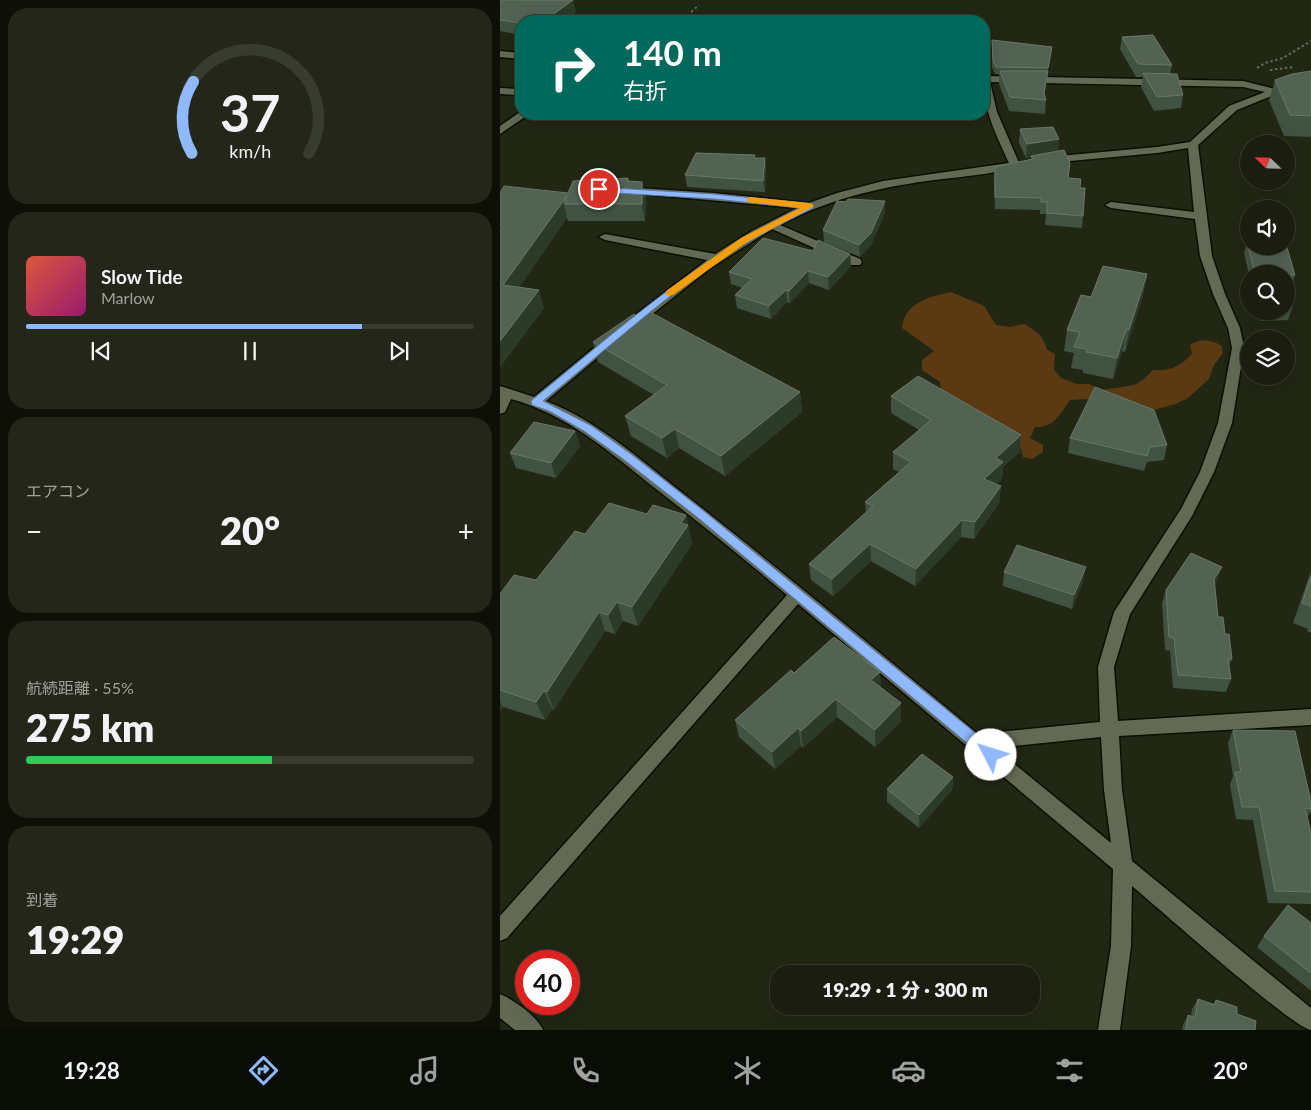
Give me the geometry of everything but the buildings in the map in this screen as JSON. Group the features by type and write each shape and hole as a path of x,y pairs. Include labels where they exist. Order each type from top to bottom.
{"street":[{"path":"500,54 515,55"},
{"path":"990,79 1243,84 1274,92"},
{"path":"1040,161 1124,152 1164,151 1193,144 1233,108 1274,92 1311,85"},
{"path":"500,91 515,92"},
{"path":"536,402 672,291 717,258 771,225 810,206 874,187 1019,164 992,112 990,103"},
{"path":"500,131 516,120"},
{"path":"1110,1030 1121,946 1123,864 1113,790 1106,667 1122,612 1187,512 1207,472 1225,423 1238,348 1234,328 1219,294 1206,256 1193,144"},
{"path":"609,190 714,196 810,206"},
{"path":"1111,205 1200,216"},
{"path":"771,225 856,262"},
{"path":"604,237 717,258"},
{"path":"500,409 504,392 536,402 588,428 627,456 976,742 1285,1002 1311,1021"},
{"path":"500,930 797,594"},
{"path":"976,742 1109,729 1311,717"},
{"path":"500,1005 532,1030"}],"path":[{"path":"692,15 691,12 699,5"},
{"path":"1252,71 1265,63 1283,58 1311,41"}],"shaded area":[{"path":"951,292 984,306 996,325 1009,327 1024,324 1032,329 1042,337 1047,350 1055,354 1054,370 1061,378 1077,384 1089,384 1102,390 1134,385 1143,380 1153,370 1165,370 1174,367 1192,354 1190,345 1198,341 1206,340 1218,344 1222,346 1223,353 1214,365 1209,379 1188,398 1176,404 1153,410 1085,399 1070,400 1052,423 1042,427 1035,427 1030,438 1043,445 1043,452 1032,459 1023,457 1021,449 941,396 940,382 922,370 922,360 934,351 902,328 908,312 919,302"}],"slow traffic":[{"path":"669,293 744,240 810,206 750,200"}],"route":[{"path":"599,189 714,196 810,206 744,240 717,258 672,291 536,402 588,428 627,456 701,514 991,755"}]}
